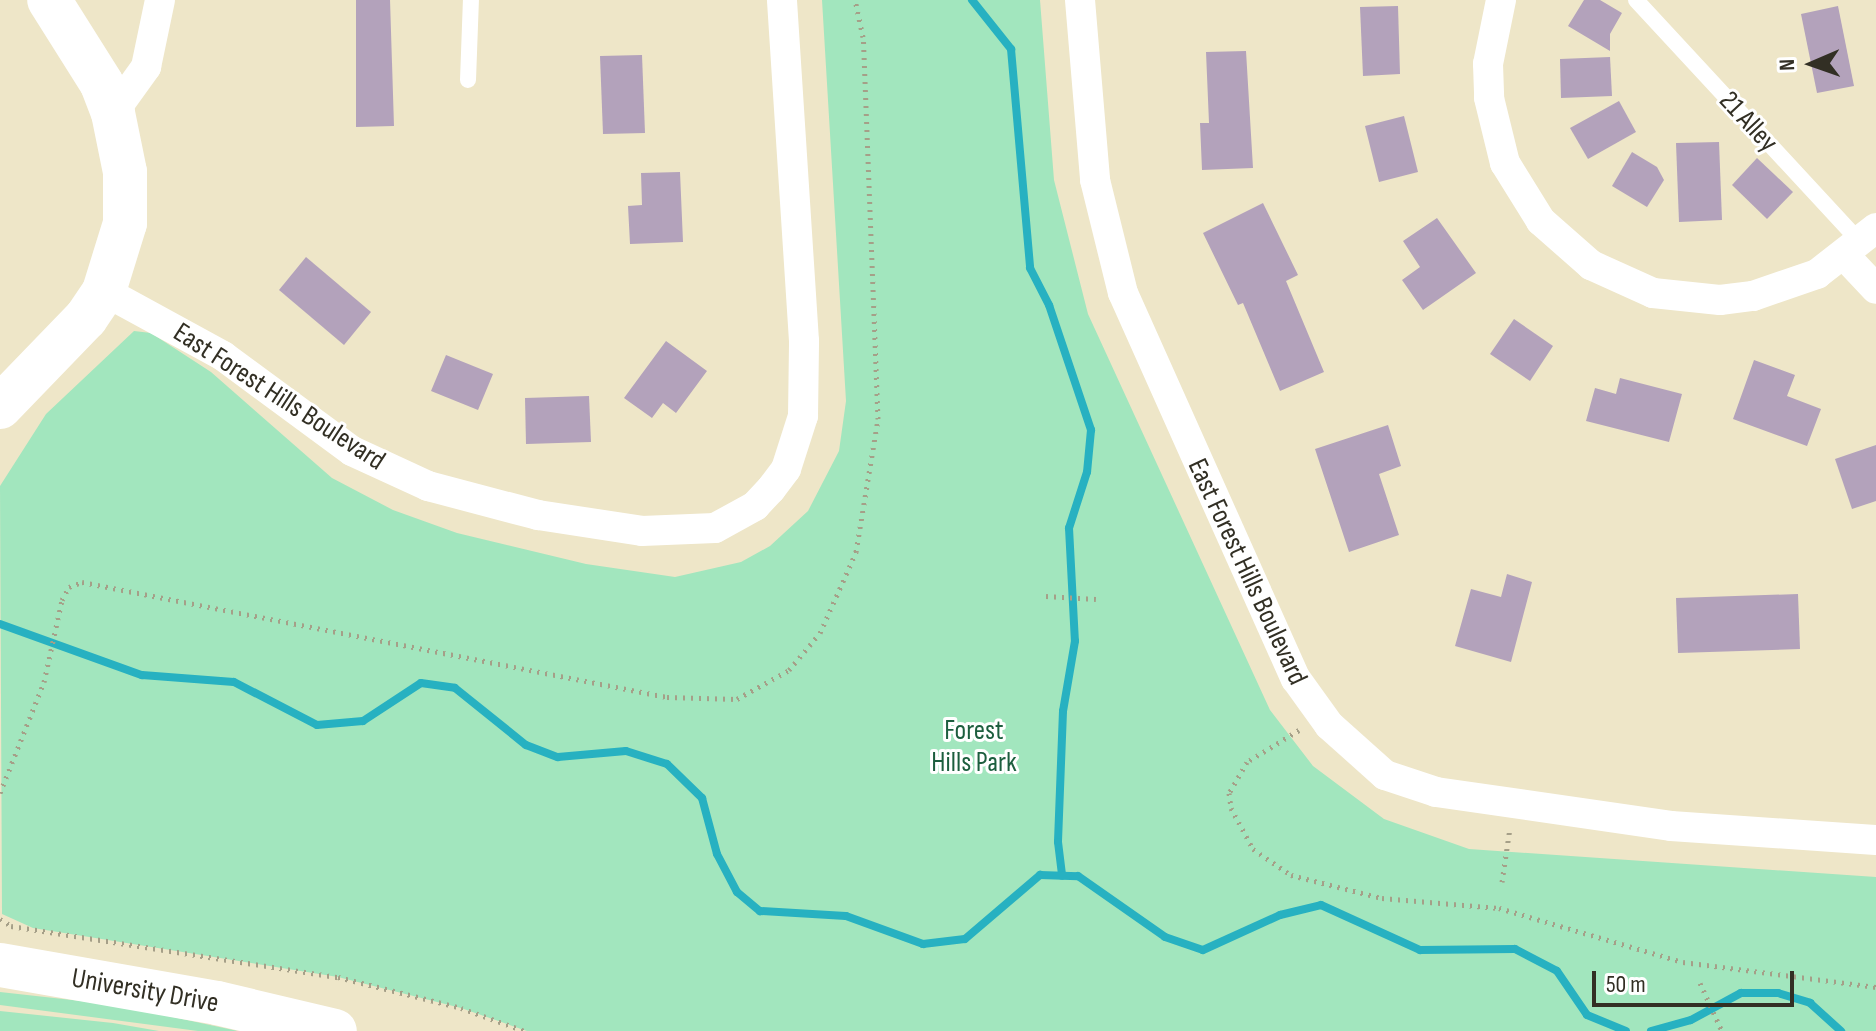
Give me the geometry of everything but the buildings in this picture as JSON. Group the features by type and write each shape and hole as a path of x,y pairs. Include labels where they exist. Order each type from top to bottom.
{"street":[{"path":"0,407 86,318 104,291 125,223 125,172 113,113 102,84 49,0"},
{"path":"113,113 146,67 160,0"},
{"name":"East Forest Hills Boulevard","path":"104,291 223,356 352,451 428,486 538,515 642,531 694,533 726,523 755,506 786,469 803,416 804,341 782,0"},
{"name":"East Forest Hills Boulevard","path":"1080,0 1095,180 1123,293 1296,679 1322,716 1363,760 1404,784 1513,807 1671,826 1876,840"},
{"path":"1501,0 1489,53 1489,98 1505,163 1541,221 1591,265 1653,293 1720,300 1786,288 1861,242 1876,289"},
{"name":"University Drive","path":"0,965 217,1003 310,1029"}],"lane":[{"path":"468,80 471,0"},
{"name":"21 Alley","path":"1636,0 1861,242"}],"path":[{"path":"1046,596 1096,599"},
{"path":"0,793 44,682 61,612"},
{"path":"1322,716 1247,762 1229,793 1231,808 1253,849 1291,875 1382,898 1499,908 1683,962 1876,987"},
{"path":"1502,882 1513,807"},
{"path":"0,919 11,926 338,977 461,1008 525,1031"},
{"path":"1700,983 1722,1031"}],"green space":[{"name":"Forest Hills Park","path":"822,0 1040,0 1054,180 1088,314 1270,710 1313,766 1384,819 1469,849 1876,877 1876,1031 527,1031 461,1008 338,977 33,928 2,914 0,486 46,414 134,331 151,333 211,372 332,478 393,510 457,533 586,564 675,577 741,562 770,546 808,511 839,451 846,401"},
{"path":"0,992 117,1005 238,1031 198,1031 0,1005"},
{"path":"0,1011 113,1023 159,1031 0,1031"}],"waterway":[{"path":"972,0 1011,49 1030,268 1049,305 1091,430 1087,472 1069,528 1075,641 1063,711 1058,842 1062,876"},
{"path":"0,624 142,675 234,682 317,725 363,721 421,683 455,688 526,745 558,757 626,751 667,764 702,798 717,854 737,892 760,911 846,916 923,944 965,939 1040,875 1078,876 1165,937 1203,950 1280,915 1321,905 1420,950 1515,949 1557,971 1587,1015 1626,1031"},
{"path":"1651,1031 1691,1020 1741,993 1778,993 1810,1003 1841,1031"}]}
